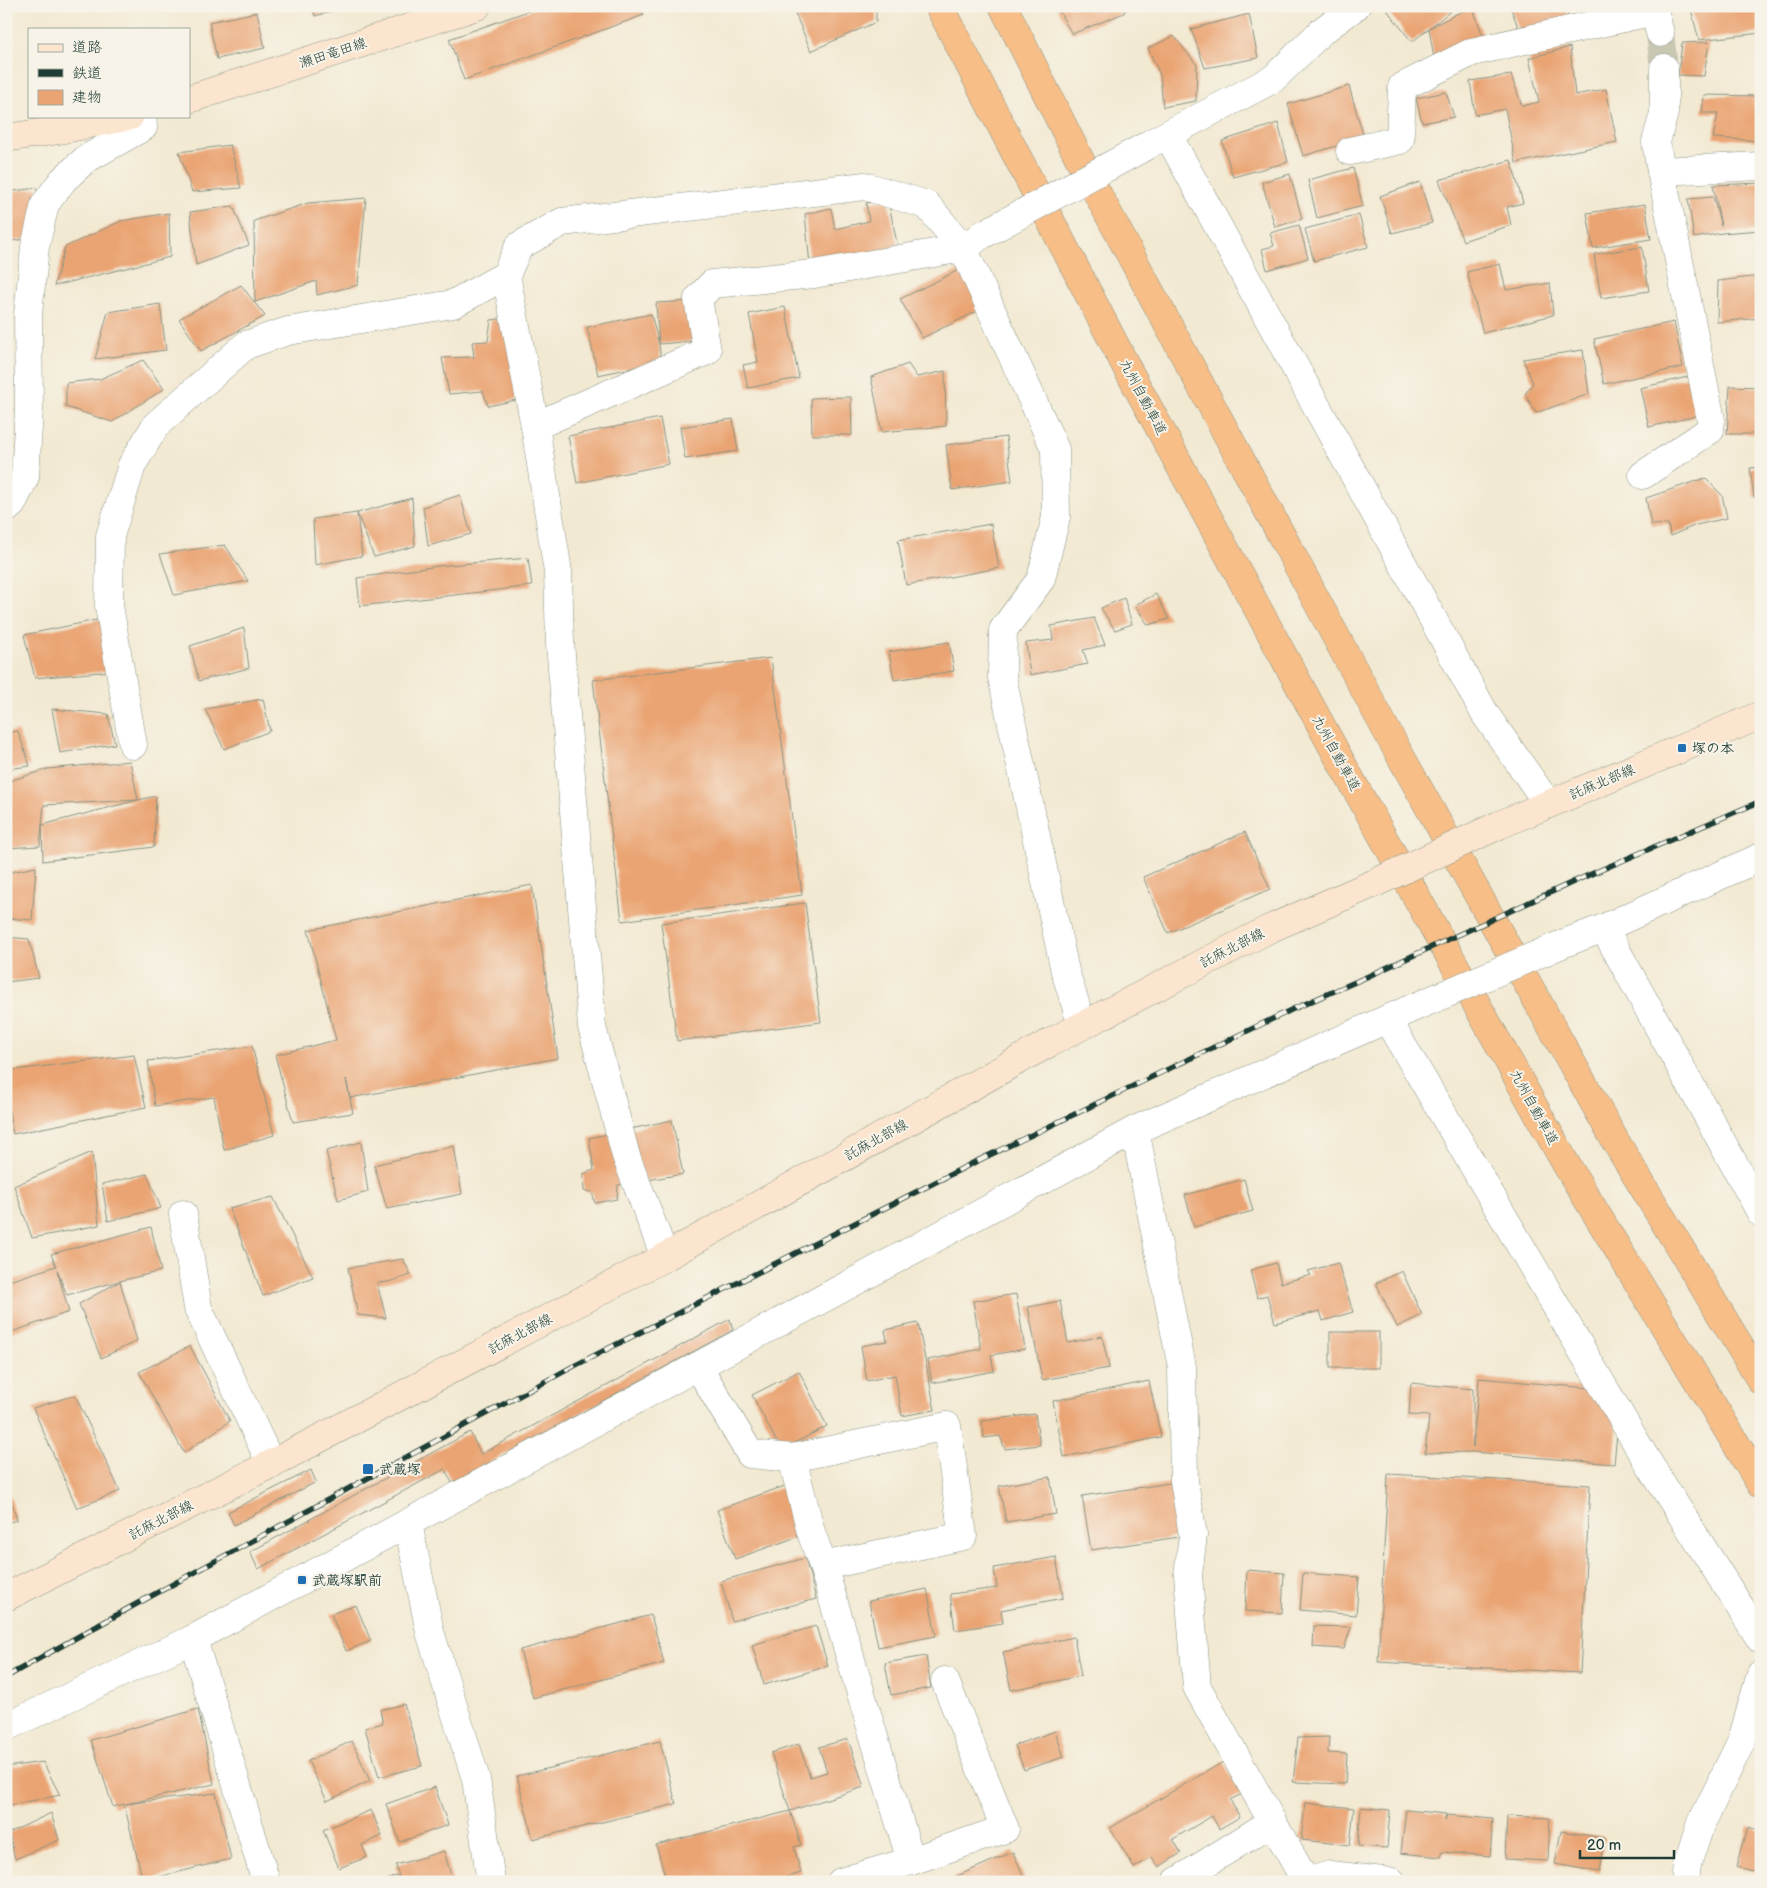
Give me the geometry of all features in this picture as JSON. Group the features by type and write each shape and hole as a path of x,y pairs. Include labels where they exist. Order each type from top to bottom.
{"highway":[{"name":"九州自動車道","path":"939,6 1128,370 1350,779 1566,1164 1761,1485"},
{"path":"1003,6 1088,176 1391,740 1617,1144 1761,1381"}],"main road":[{"name":"瀬田竜田線","path":"190,99 477,6"},
{"path":"6,138 120,118"},
{"name":"託麻北部線","path":"6,1597 271,1464 665,1258 1082,1026 1269,929 1548,804 1761,715"}],"street":[{"path":"535,426 708,351 698,299 712,284 814,274 973,241 1273,79 1322,31 1356,6"},
{"path":"1350,151 1400,140 1402,87 1472,52 1656,17"},
{"path":"1643,475 1710,430 1711,420 1660,171 1656,142 1664,113 1664,68"},
{"path":"6,509 12,504 25,477 29,409 28,314 35,247 45,204 64,180 86,158 143,127 142,118"},
{"path":"1158,140 1485,714 1548,804"},
{"path":"1660,171 1761,166"},
{"path":"665,1258 626,1156 592,1027 560,643 558,572 535,426 506,275 519,246 562,222 865,186 927,205 973,241 1055,449 1056,518 1041,579 1003,630 1002,677 1066,971 1082,1026"},
{"path":"133,745 110,606 110,536 132,465 156,425 246,345 288,331 453,304 506,275"},
{"path":"6,1727 193,1639 1135,1130 1397,1014 1604,928 1761,857"},
{"path":"1604,928 1761,1213"},
{"path":"1397,1014 1646,1459 1761,1640"},
{"path":"1135,1130 1182,1367 1184,1480 1193,1535 1188,1575 1197,1687 1306,1882 1330,1875 1392,1882"},
{"path":"182,1214 198,1308 271,1464"},
{"path":"698,1366 750,1454 792,1458 947,1426 963,1536 823,1566"},
{"path":"792,1458 811,1532 823,1566 911,1861"},
{"path":"408,1523 430,1632 476,1780 491,1882"},
{"path":"193,1639 266,1882"},
{"path":"1685,1882 1687,1865 1700,1826 1742,1740 1761,1674"},
{"path":"841,1882 911,1861 1005,1829 945,1681"},
{"path":"1176,1882 1272,1822"}],"building":[{"path":"312,6 343,6 343,8 315,16"},
{"path":"542,6 640,6 644,15 464,80 449,39"},
{"path":"812,6 876,6 876,22 811,51 795,13"},
{"path":"1056,6 1126,6 1124,13 1072,34"},
{"path":"1392,6 1457,6 1412,42 1387,10"},
{"path":"1472,6 1486,44 1436,70 1429,28"},
{"path":"1510,6 1566,6 1569,22 1520,32"},
{"path":"1690,6 1761,6 1761,33 1699,40"},
{"path":"257,12 265,48 217,59 209,22"},
{"path":"1249,14 1258,58 1205,68 1191,29"},
{"path":"1174,36 1197,65 1196,101 1163,107 1160,75 1148,48"},
{"path":"1709,42 1704,76 1678,75 1682,43"},
{"path":"1570,47 1575,95 1606,89 1617,142 1516,163 1505,109 1475,115 1470,81 1511,75 1522,106 1539,102 1529,58"},
{"path":"1349,86 1364,138 1303,156 1288,104"},
{"path":"1446,92 1454,117 1422,123 1416,98"},
{"path":"1704,95 1761,96 1761,141 1713,138 1718,113 1702,113"},
{"path":"1278,123 1288,162 1233,177 1222,141"},
{"path":"230,145 241,188 192,192 179,152"},
{"path":"1511,160 1523,203 1507,207 1511,225 1463,241 1439,180"},
{"path":"1353,168 1363,206 1317,218 1308,180"},
{"path":"1290,174 1302,219 1275,227 1262,182"},
{"path":"1420,182 1432,223 1392,233 1380,196"},
{"path":"1761,183 1761,230 1722,233 1694,238 1688,199 1713,197 1721,226 1713,185"},
{"path":"37,188 37,237 6,242 6,192"},
{"path":"366,198 358,285 317,295 316,281 255,302 254,221 308,203"},
{"path":"888,200 898,248 810,265 805,214 831,208 835,229 869,221 866,203"},
{"path":"1645,204 1651,239 1593,248 1587,213"},
{"path":"233,206 249,245 196,265 190,212"},
{"path":"169,213 170,257 54,286 65,247 121,221"},
{"path":"1359,215 1368,247 1314,261 1305,229"},
{"path":"1299,225 1308,258 1267,270 1262,249 1274,246 1270,233"},
{"path":"1642,247 1649,291 1601,298 1594,254"},
{"path":"971,264 984,308 922,338 900,299"},
{"path":"1500,264 1506,290 1550,283 1553,315 1483,333 1467,272"},
{"path":"1761,276 1761,318 1717,322 1718,281"},
{"path":"241,285 265,316 201,351 179,319"},
{"path":"692,301 695,341 659,344 656,303"},
{"path":"160,304 166,350 95,359 108,312"},
{"path":"785,307 799,378 748,388 743,365 758,362 749,314"},
{"path":"651,314 659,344 661,362 598,375 587,327"},
{"path":"514,317 516,400 488,406 483,391 449,394 442,358 474,357 472,342 488,341 491,320"},
{"path":"1674,322 1683,367 1604,384 1594,339"},
{"path":"1583,350 1589,394 1536,413 1525,394 1533,383 1523,359"},
{"path":"143,360 164,389 112,422 66,407 66,383 100,379"},
{"path":"908,364 917,377 945,371 946,426 882,432 871,377"},
{"path":"1692,376 1701,415 1649,427 1640,388"},
{"path":"1730,386 1761,387 1761,434 1727,434"},
{"path":"851,397 852,435 812,435 811,398"},
{"path":"660,418 669,464 577,483 568,436"},
{"path":"733,419 738,451 685,459 680,427"},
{"path":"1006,437 1012,481 952,490 946,445"},
{"path":"1761,467 1761,496 1754,497 1750,468"},
{"path":"1705,478 1722,495 1727,518 1696,525 1670,536 1668,524 1651,525 1646,498"},
{"path":"460,495 471,534 428,546 423,507"},
{"path":"412,498 415,546 374,557 357,513"},
{"path":"357,513 362,556 315,565 313,519"},
{"path":"991,524 999,568 906,585 898,540"},
{"path":"225,545 248,581 174,595 160,554"},
{"path":"528,558 532,586 360,606 357,578 438,566"},
{"path":"1156,594 1169,619 1148,625 1135,605"},
{"path":"1124,598 1132,624 1115,630 1101,608"},
{"path":"106,618 111,671 35,678 24,635"},
{"path":"1094,618 1105,645 1083,650 1088,664 1030,675 1026,643 1053,640 1051,626"},
{"path":"244,628 249,668 199,681 190,646"},
{"path":"949,642 954,671 894,680 889,652"},
{"path":"771,658 802,895 622,921 593,680"},
{"path":"263,699 270,731 224,749 205,709"},
{"path":"52,709 108,714 115,744 60,753"},
{"path":"18,731 30,766 6,769 6,733"},
{"path":"130,761 138,800 44,805 40,846 6,848 6,782 48,769"},
{"path":"156,796 154,847 43,861 42,825"},
{"path":"1245,832 1270,889 1168,933 1143,877"},
{"path":"36,867 32,920 6,918 6,873"},
{"path":"532,885 558,1058 350,1098 346,1079 353,1113 293,1122 275,1055 336,1040 308,930"},
{"path":"805,903 821,1022 677,1041 661,923"},
{"path":"6,937 29,939 39,978 6,982"},
{"path":"252,1046 274,1135 224,1150 214,1097 155,1106 148,1061"},
{"path":"134,1055 146,1107 13,1134 6,1097 6,1071"},
{"path":"672,1120 683,1174 618,1185 617,1199 595,1203 592,1192 584,1191 583,1174 594,1170 589,1138"},
{"path":"361,1142 368,1192 338,1200 326,1151"},
{"path":"454,1146 462,1194 387,1209 374,1165"},
{"path":"92,1152 99,1225 32,1238 14,1186"},
{"path":"147,1174 161,1208 108,1221 102,1184"},
{"path":"1244,1179 1253,1211 1194,1227 1185,1195"},
{"path":"273,1197 313,1277 263,1296 229,1208"},
{"path":"151,1227 161,1271 67,1295 57,1270 69,1312 6,1334 6,1282 56,1266 51,1254"},
{"path":"403,1259 411,1275 388,1282 377,1283 386,1318 358,1315 348,1268"},
{"path":"1276,1263 1281,1283 1311,1275 1308,1271 1338,1263 1353,1312 1323,1321 1320,1311 1275,1323 1267,1295 1257,1298 1250,1270"},
{"path":"1402,1271 1422,1315 1397,1327 1376,1283"},
{"path":"120,1281 137,1341 101,1358 79,1304"},
{"path":"1016,1294 1025,1349 991,1355 994,1371 932,1383 928,1360 981,1349 973,1301"},
{"path":"1060,1301 1068,1343 1102,1336 1109,1368 1042,1380 1028,1307"},
{"path":"730,1319 733,1330 452,1483 445,1469 258,1569 250,1552 470,1432 481,1454"},
{"path":"918,1323 935,1410 902,1416 895,1375 867,1381 861,1346 887,1341 885,1330"},
{"path":"1330,1332 1379,1332 1379,1368 1330,1368"},
{"path":"190,1346 230,1421 184,1453 139,1372"},
{"path":"799,1371 827,1426 781,1450 752,1395"},
{"path":"1479,1378 1621,1391 1614,1464 1473,1452 1425,1453 1429,1416 1409,1415 1411,1383 1473,1389 1473,1447"},
{"path":"1149,1381 1161,1437 1064,1457 1053,1401"},
{"path":"75,1395 120,1491 77,1508 33,1408"},
{"path":"1035,1414 1040,1445 1005,1449 1000,1436 984,1438 982,1421"},
{"path":"311,1470 316,1482 234,1525 228,1512"},
{"path":"1388,1474 1590,1485 1580,1673 1378,1662"},
{"path":"1050,1477 1056,1514 1006,1522 999,1486"},
{"path":"1184,1481 1193,1535 1091,1550 1082,1496"},
{"path":"6,1483 17,1520 6,1523"},
{"path":"793,1483 811,1532 735,1559 717,1510"},
{"path":"1056,1557 1063,1598 1001,1610 1003,1623 955,1630 950,1594 997,1588 994,1568"},
{"path":"805,1558 816,1599 732,1621 721,1581"},
{"path":"1247,1570 1284,1573 1282,1613 1245,1611"},
{"path":"1303,1573 1359,1577 1356,1615 1300,1610"},
{"path":"927,1589 936,1636 878,1647 869,1601"},
{"path":"356,1605 371,1641 346,1651 331,1614"},
{"path":"651,1615 664,1663 533,1698 520,1650"},
{"path":"816,1626 828,1666 764,1685 752,1645"},
{"path":"1314,1626 1351,1627 1344,1649 1313,1647"},
{"path":"1074,1637 1081,1676 1011,1690 1003,1652"},
{"path":"926,1656 931,1688 891,1695 885,1663"},
{"path":"404,1704 422,1766 379,1777 365,1728 383,1723 380,1710"},
{"path":"198,1709 214,1784 126,1804 216,1793 231,1859 143,1881 124,1804 113,1807 91,1740"},
{"path":"1055,1731 1064,1757 1024,1770 1015,1745"},
{"path":"1329,1737 1328,1753 1347,1754 1345,1784 1293,1782 1298,1738"},
{"path":"848,1739 864,1787 790,1811 771,1753 799,1744 810,1777 827,1772 819,1747"},
{"path":"352,1741 370,1781 327,1801 308,1761"},
{"path":"660,1741 676,1804 533,1839 517,1776"},
{"path":"43,1762 60,1795 6,1806 6,1767"},
{"path":"1223,1762 1242,1794 1230,1800 1240,1817 1219,1829 1212,1816 1173,1839 1181,1853 1159,1867 1152,1857 1134,1868 1110,1828"},
{"path":"435,1787 448,1825 400,1842 386,1804"},
{"path":"1305,1803 1354,1808 1350,1845 1301,1840"},
{"path":"1361,1807 1390,1810 1387,1848 1358,1846"},
{"path":"371,1810 382,1836 362,1845 367,1857 339,1868 323,1830"},
{"path":"1406,1810 1446,1814 1445,1821 1447,1815 1493,1819 1490,1856 1443,1852 1441,1857 1401,1853"},
{"path":"790,1811 801,1845 794,1847 801,1873 770,1882 667,1882 656,1845"},
{"path":"51,1813 59,1840 15,1859 9,1833"},
{"path":"1507,1816 1550,1818 1548,1861 1505,1859"},
{"path":"1748,1827 1761,1831 1761,1873 1737,1867"},
{"path":"1561,1831 1605,1838 1600,1872 1555,1864"},
{"path":"444,1851 453,1882 400,1882 396,1865"},
{"path":"1013,1852 1026,1882 943,1882"},
{"path":"396,1876 398,1882 382,1882"}],"tunnel":[{"path":"1660,33 1664,68"}],"railway":[{"path":"6,1677 572,1367 973,1163 1291,1010 1582,878 1761,801"}],"place":[{"name":"塚の本","path":"1682,748"},
{"name":"武蔵塚","path":"368,1469"},
{"name":"武蔵塚駅前","path":"302,1580"}]}
